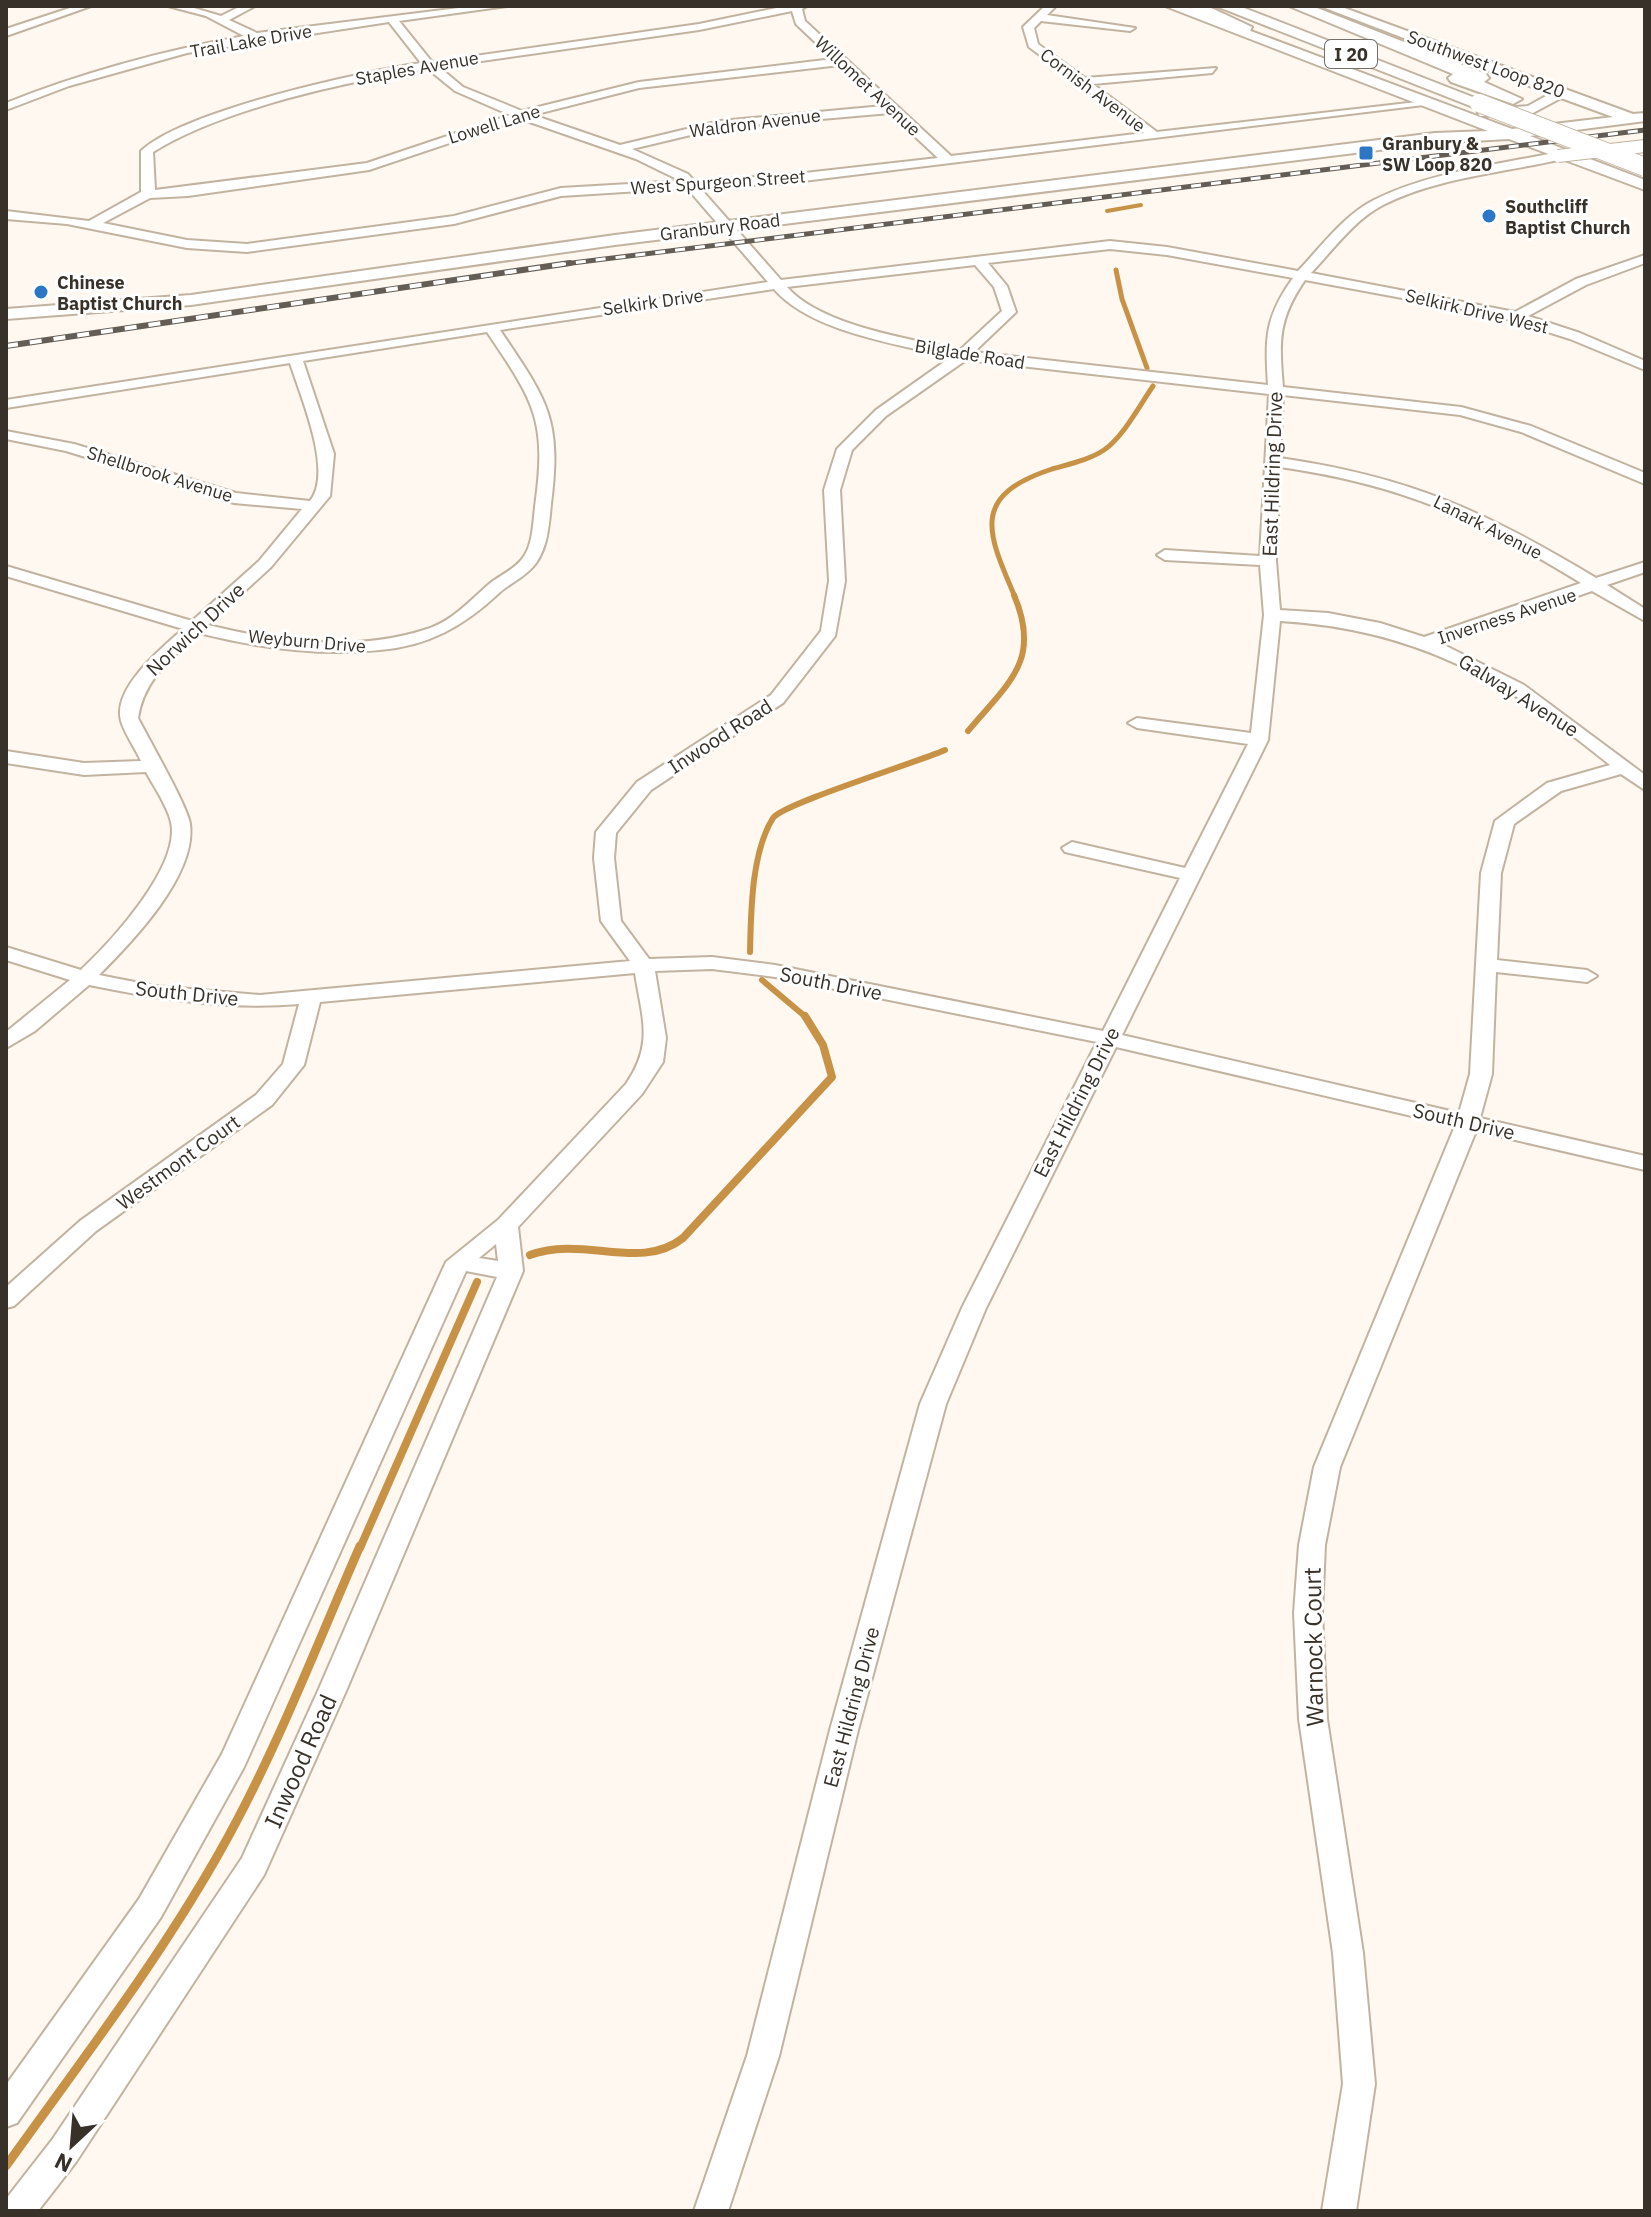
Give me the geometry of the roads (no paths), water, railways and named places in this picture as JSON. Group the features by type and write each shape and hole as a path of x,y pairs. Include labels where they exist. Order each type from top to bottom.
{"highway":[{"path":"1193,6 1251,33"},
{"name":"I 20","path":"1224,6 1645,167"},
{"name":"I 20","path":"1266,6 1527,102"},
{"path":"1297,6 1527,102 1645,147"}],"main road":[{"path":"1172,6 1251,33 1645,185"},
{"name":"Southwest Loop 820","path":"1327,6 1641,120"},
{"path":"1418,97 1465,110 1500,113 1549,104 1554,98 1552,88"},
{"name":"Granbury Road","path":"6,314 191,300 726,226 1435,138 1493,127 1645,107"},
{"name":"Granbury Road","path":"1435,138 1512,134 1641,120"}],"street":[{"path":"6,33 86,6"},
{"path":"173,6 222,19 258,38"},
{"path":"222,19 250,6"},
{"name":"Trail Lake Drive","path":"6,107 71,82 127,66 258,38 502,6"},
{"name":"Cornish Avenue","path":"1051,6 1028,27 1033,45 1155,136"},
{"name":"Willomet Avenue","path":"800,7 800,22 948,160"},
{"name":"Staples Avenue","path":"147,194 150,185 147,151 171,136 303,92 427,63 652,35 800,7"},
{"path":"1037,17 1130,28"},
{"name":"Bilglade Road","path":"392,19 427,63 459,89 671,170 694,187 789,298 825,317 868,333 963,355 1461,411 1526,429 1645,479"},
{"name":"Lowell Lane","path":"147,194 202,190 369,166 601,92 674,79 844,61"},
{"path":"1080,82 1212,70"},
{"name":"West Spurgeon Street","path":"6,215 93,224 212,247 247,248 454,220 561,192 694,187 1434,103"},
{"name":"Waldron Avenue","path":"620,149 689,130 740,122 892,109"},
{"name":"East Hildring Drive","path":"711,2211 763,2056 844,1730 933,1404 974,1308 1259,740 1272,615 1268,561 1276,391 1272,340 1280,306 1302,275 1356,218 1393,195 1435,181 1558,156 1645,147"},
{"path":"93,224 147,194"},
{"name":"Selkirk Drive","path":"6,404 491,327 777,285 980,262 1074,247 1110,245 1167,251 1302,275"},
{"name":"Inwood Road","path":"6,2112 150,1908 234,1759 458,1262 506,1225 634,1089 652,1062 655,1038 644,966 611,921 604,858 606,832 644,786 777,699 829,632 837,581 832,490 845,449 881,413 963,355 1009,312 1000,286 980,262"},
{"path":"1517,317 1581,282 1640,263"},
{"name":"Selkirk Drive West","path":"1302,275 1517,317 1575,336 1645,366"},
{"name":"Weyburn Drive","path":"6,571 196,626 271,640 337,647 406,642 459,621 501,582 528,565 539,539 550,454 546,422 528,382 491,327"},
{"name":"Norwich Drive","path":"6,1042 43,1015 84,978 143,911 165,880 176,852 181,823 150,766 129,718 132,700 148,670 265,564 316,506 327,476 326,454 295,358"},
{"name":"Shellbrook Avenue","path":"6,435 69,447 234,498 316,506"},
{"name":"Lanark Avenue","path":"1271,461 1353,473 1432,498 1596,586 1645,616"},
{"path":"1165,555 1268,561"},
{"name":"Inverness Avenue","path":"1272,615 1305,615 1378,625 1426,642 1645,567"},
{"name":"Galway Avenue","path":"1426,642 1512,685 1566,720 1645,784"},
{"path":"1137,723 1259,740"},
{"path":"6,757 84,769 150,766"},
{"name":"Warnock Court","path":"1339,2211 1359,2084 1348,1953 1313,1719 1308,1613 1312,1545 1327,1467 1468,1122 1481,1074 1491,873 1505,821 1554,787 1624,767"},
{"path":"1072,848 1192,875"},
{"name":"South Drive","path":"6,953 84,978 155,992 260,1001 644,966 712,963 775,971 1107,1038 1645,1163"},
{"path":"1487,965 1587,976"},
{"name":"Westmont Court","path":"6,1300 88,1226 264,1100 293,1065 311,998"},
{"name":"Inwood Road","path":"17,2211 64,2151 253,1866 332,1691 511,1271 506,1225"},
{"path":"458,1262 511,1271"}],"waterway":[{"path":"1107,211 1141,205"},
{"path":"1116,270 1122,299 1147,368"},
{"path":"1015,597 993,535 992,519 997,504 1008,491 1026,480 1104,450 1124,429 1153,386"},
{"path":"968,731 1008,684 1022,654 1022,618 1014,595"},
{"path":"750,952 756,865 773,818 824,793 945,750"},
{"path":"762,980 805,1017"},
{"path":"530,1255 571,1249 649,1252 666,1248 683,1238 832,1077 823,1045 805,1017"},
{"path":"360,1548 477,1282"},
{"path":"6,2166 143,1974 218,1855 276,1741 360,1546"}],"railway":[{"path":"559,265 1645,130"},
{"path":"559,265 570,263"},
{"path":"6,346 559,265"}],"place":[{"name":"Granbury & SW Loop 820","path":"1366,153"},
{"name":"Southcliff Baptist Church","path":"1489,216"},
{"name":"Chinese Baptist Church","path":"41,292"}]}
